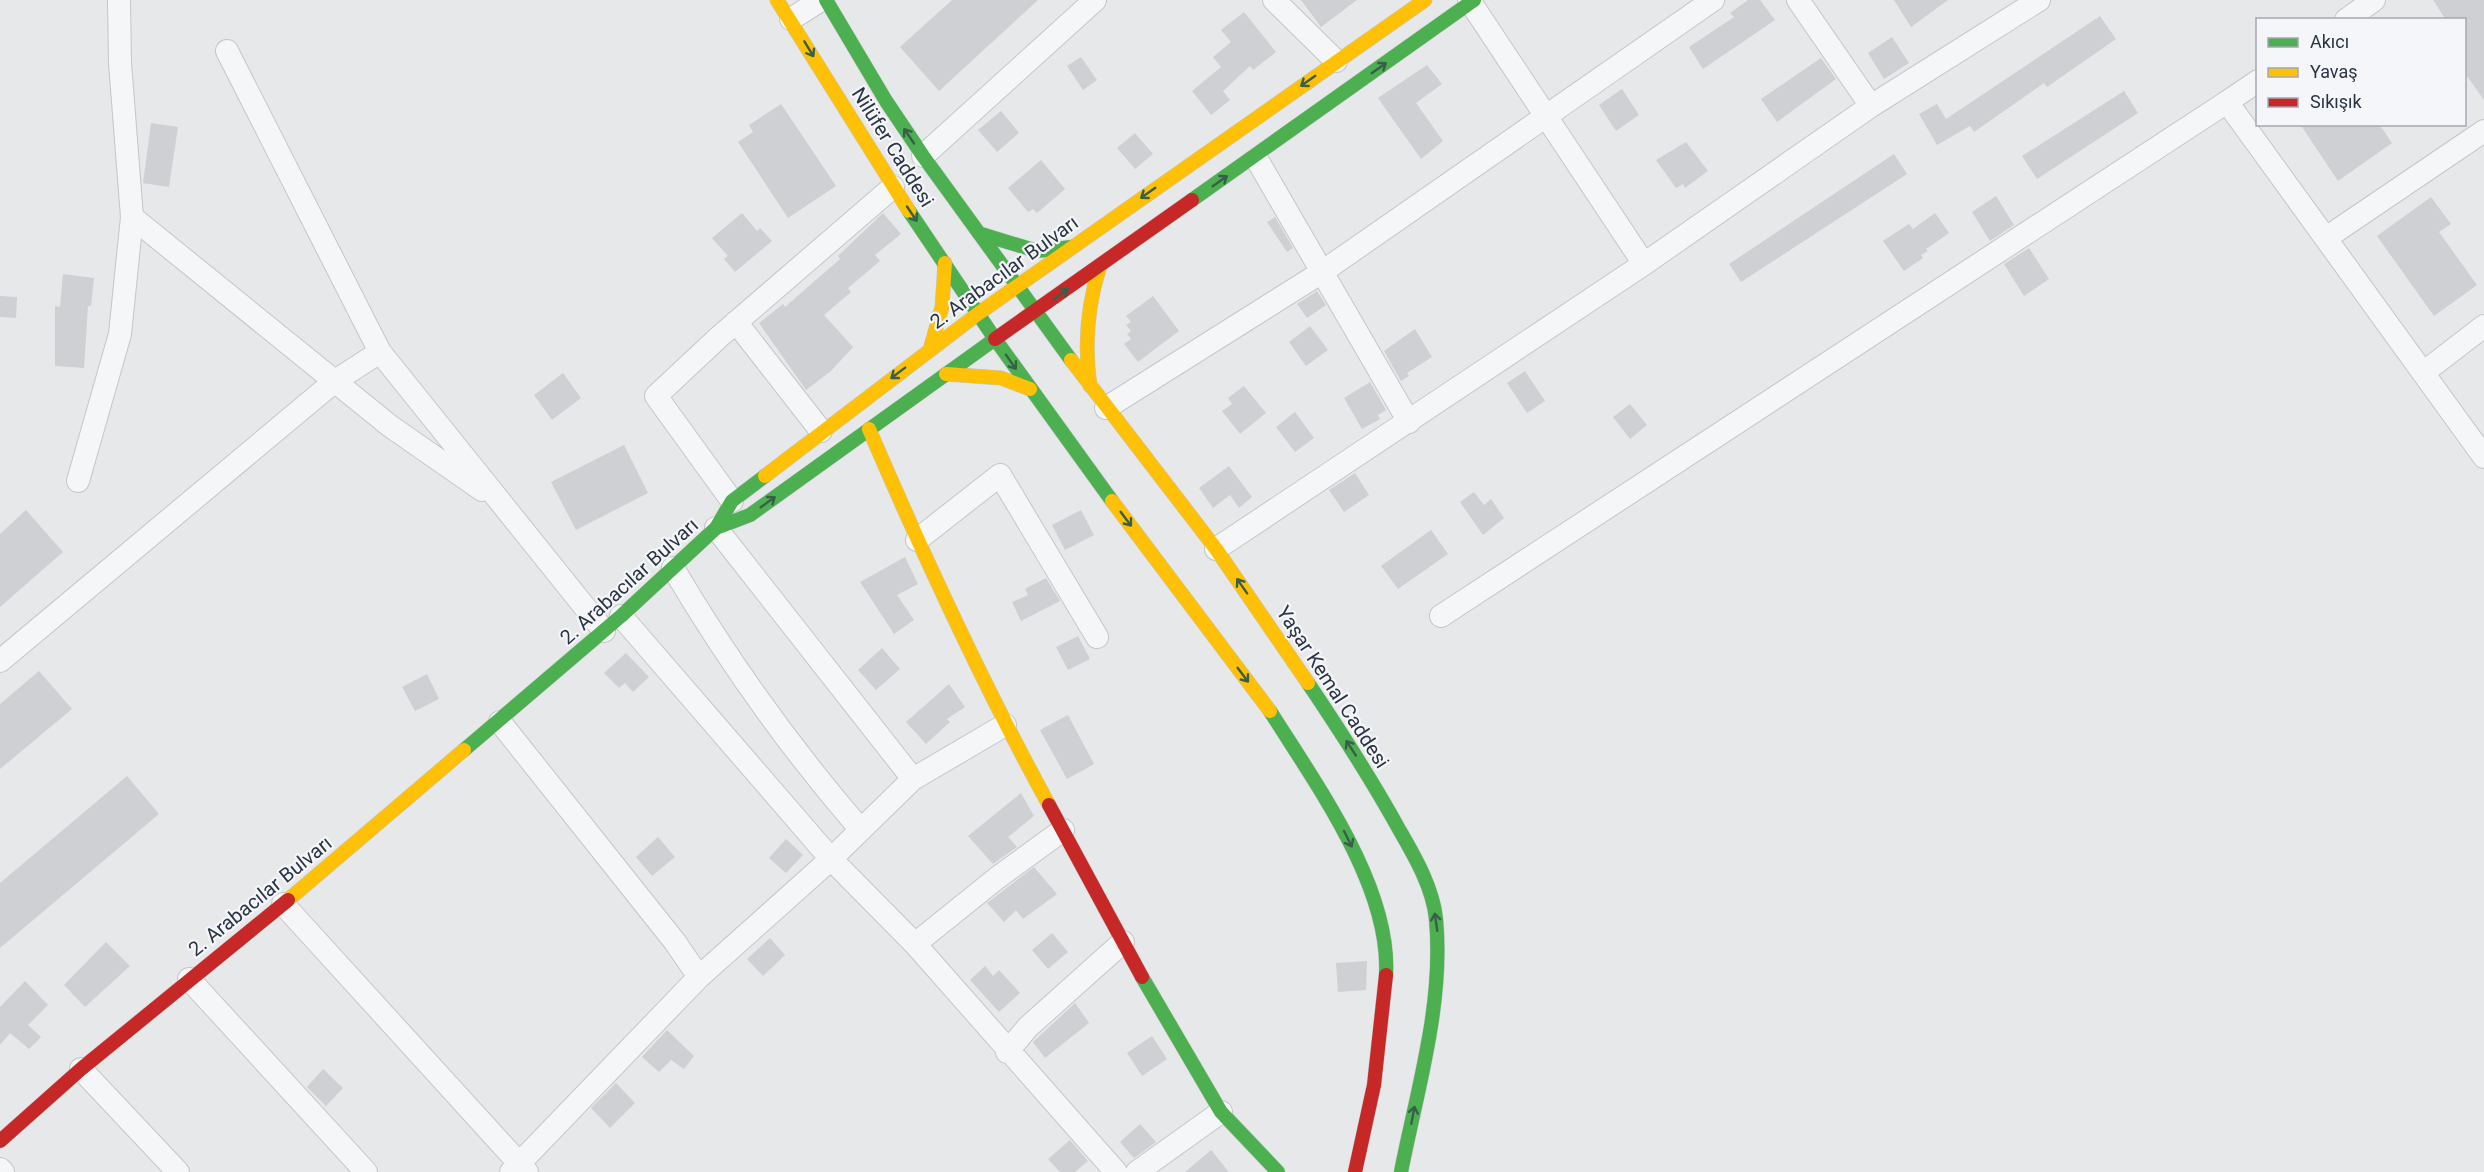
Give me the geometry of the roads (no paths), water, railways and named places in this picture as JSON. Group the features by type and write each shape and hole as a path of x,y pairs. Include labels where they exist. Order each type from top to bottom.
{"main road":[{"name":"Nilüfer Caddesi","path":"777,0 791,18 893,187 979,313"},
{"name":"Yaşar Kemal Caddesi","path":"826,0 886,101 923,156 1106,408 1216,549 1278,636 1370,776 1414,856 1430,894 1438,942 1436,993 1401,1172"},
{"name":"2. Arabacılar Bulvarı","path":"0,1141 81,1069 500,722 621,616 716,528 732,501 979,313 1425,0"},
{"path":"716,528 750,514 1471,1"},
{"path":"981,234 1037,251 1072,247"},
{"path":"930,350 940,320 945,294 945,262"},
{"path":"1090,386 1085,352 1085,323 1090,294 1100,266"},
{"path":"979,313 1030,389 1269,710 1345,832 1366,877 1379,913 1386,971 1374,1085 1355,1172"},
{"path":"946,374 1001,378 1030,389"},
{"path":"869,429 917,540 1005,725 1123,942 1221,1112 1278,1172"}],"street":[{"path":"78,481 120,334 132,217 120,63 119,0"},
{"path":"791,18 821,0"},
{"path":"923,156 1095,0"},
{"path":"1274,0 1336,61"},
{"path":"1106,408 1322,272 1544,115 1713,0"},
{"path":"1798,0 1871,106"},
{"path":"1216,549 1644,264 1871,106 2039,0"},
{"path":"2349,18 2374,0"},
{"path":"1471,1 1644,264"},
{"path":"227,51 380,352 604,631"},
{"path":"1441,616 2256,82"},
{"path":"2228,102 2484,457"},
{"path":"2326,238 2484,131"},
{"path":"1259,163 1408,423"},
{"path":"732,501 656,396 736,322 893,187"},
{"path":"132,217 390,426 503,505"},
{"path":"736,322 821,431"},
{"path":"2423,373 2484,326"},
{"path":"0,661 335,381 380,352"},
{"path":"917,540 1000,475 1097,636"},
{"path":"716,528 913,779"},
{"path":"673,568 724,652 766,712 821,784 861,830"},
{"path":"621,616 831,859 915,945 1007,1052 1116,1172"},
{"path":"500,722 675,942 699,977"},
{"path":"283,904 519,1169 699,977 831,859 913,779 1005,725"},
{"path":"915,945 997,878 1063,830"},
{"path":"1007,1052 1029,1027 1123,942"},
{"path":"189,979 366,1172"},
{"path":"81,1069 178,1172"},
{"path":"1137,1172 1221,1112"}]}
